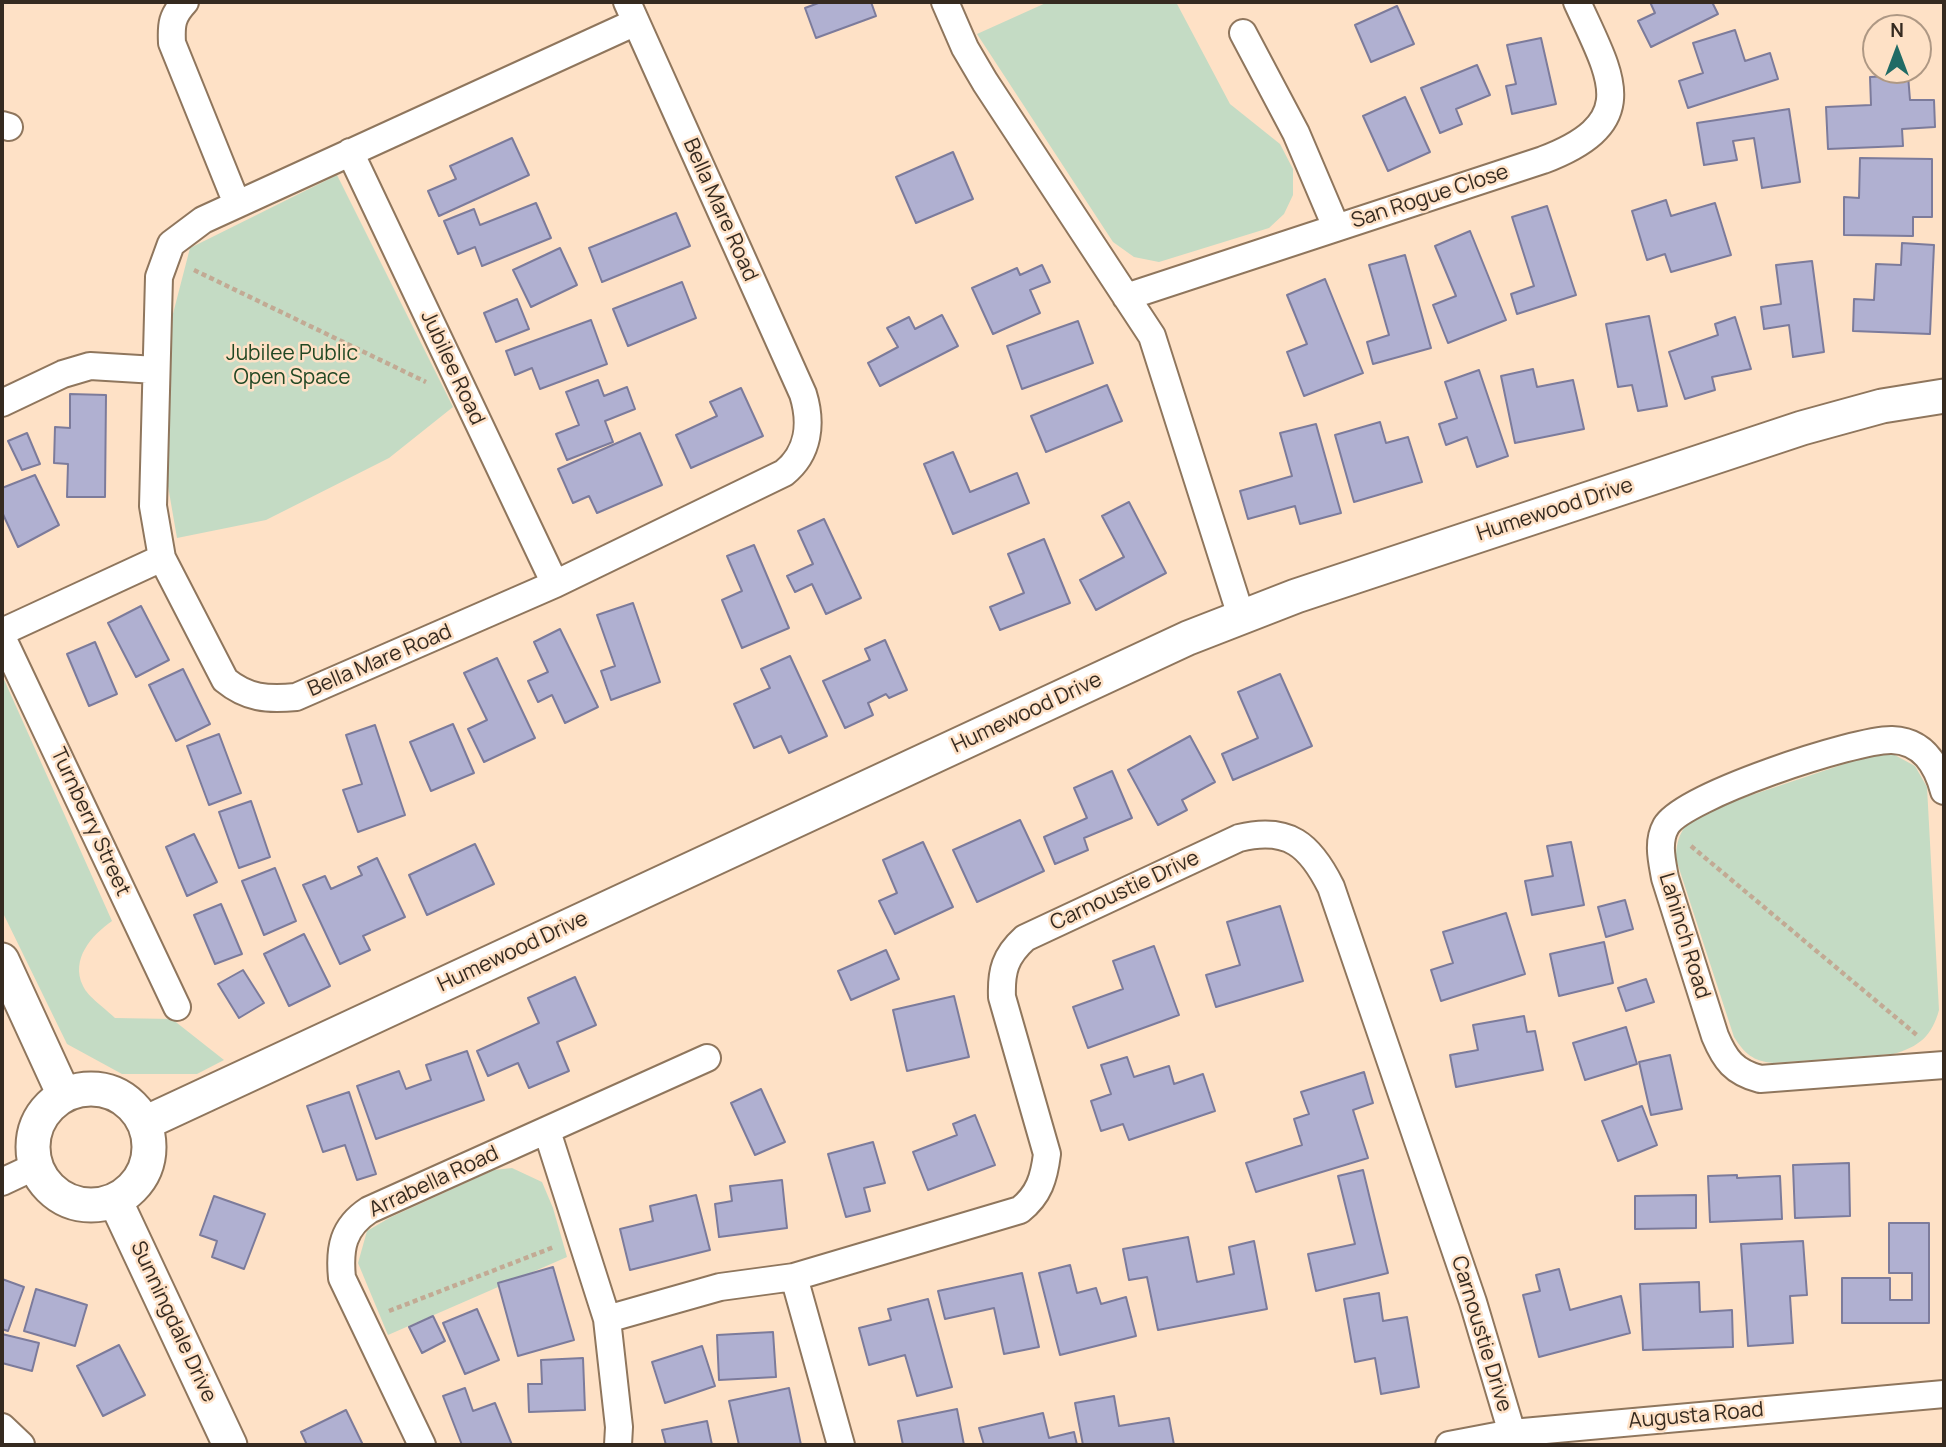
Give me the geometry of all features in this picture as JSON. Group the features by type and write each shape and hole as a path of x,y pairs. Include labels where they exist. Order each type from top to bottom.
{"street":[{"path":"185,2 174,13 171,24 172,43 237,204"},
{"path":"945,2 965,48 985,82 1152,336 1241,616"},
{"name":"San Rogue Close","path":"1126,297 1543,160 1581,144 1605,116 1609,80 1577,2"},
{"name":"Bella Mare Road","path":"631,12 803,394 809,413 808,434 794,466 784,473 555,584 296,697 263,699 236,689 225,680 162,558 153,506 159,277 165,256 180,235 237,204 350,152 631,12"},
{"path":"1243,33 1296,132 1336,228"},
{"name":"Jubilee Road","path":"350,152 555,584"},
{"path":"2,403 63,374 90,366 156,370"},
{"name":"Humewood Drive","path":"145,1123 1241,616 1802,428 1882,405 1944,396"},
{"path":"2,634 162,558"},
{"name":"Turnberry Street","path":"2,634 177,1007"},
{"path":"1666,826 1691,803 1724,789 1862,744 1893,740 1916,746 1932,760 1944,791"},
{"name":"Lahinch Road","path":"1666,826 1660,851 1665,878 1714,1036 1725,1060 1737,1070 1760,1079 1944,1065"},
{"name":"Carnoustie Drive","path":"794,1277 1020,1210 1030,1202 1045,1176 1047,1154 1002,997 1001,974 1013,949 1025,938 1239,838 1257,834 1282,837 1316,858 1331,887 1473,1303 1512,1433"},
{"path":"2,960 64,1095"},
{"name":"Arrabella Road","path":"422,1445 342,1278 341,1248 350,1226 369,1210 707,1058"},
{"path":"87,1089 110,1092 131,1104 145,1123 149,1138 146,1167 134,1186 115,1200 100,1204 68,1200 55,1192 36,1166 33,1139 37,1126 48,1108 64,1095 87,1089"},
{"path":"547,1131 607,1320 620,1427 618,1445"},
{"path":"2,1182 36,1166"},
{"name":"Sunningdale Drive","path":"115,1200 230,1445"},
{"path":"607,1320 720,1287 794,1277 841,1445"},
{"name":"Augusta Road","path":"1449,1445 1512,1433 1944,1394"},
{"path":"2,1427 21,1445"}],"path":[{"path":"165,256 469,403"},
{"path":"1666,826 1927,1042"},
{"path":"363,1322 581,1237"}],"green space":[{"path":"1048,2 1176,2 1230,104 1280,144 1293,169 1293,195 1284,214 1269,228 1159,262 1134,257 1113,242 977,34"},
{"name":"Jubilee Public Open Space","path":"337,175 453,407 389,458 266,520 177,538 164,463 167,337 190,248"},
{"path":"2,675 112,921 97,933 81,957 80,976 85,990 115,1018 172,1019 224,1060 197,1074 122,1074 67,1044 2,911"},
{"path":"1891,753 1915,766 1927,787 1939,1010 1933,1027 1917,1044 1893,1054 1773,1063 1755,1058 1742,1048 1734,1037 1676,859 1681,833 1698,813 1874,754"},
{"path":"512,1168 542,1182 553,1208 567,1257 388,1335 358,1263 367,1231 391,1217 494,1170"}],"building":[{"path":"821,2 871,2 876,16 816,38 805,8"},
{"path":"1650,2 1712,2 1718,14 1651,47 1638,21 1655,13"},
{"path":"1397,6 1414,44 1371,62 1355,25"},
{"path":"1735,30 1745,61 1770,53 1778,79 1688,108 1679,81 1703,73 1693,43"},
{"path":"1541,38 1556,104 1512,114 1506,86 1516,84 1507,45"},
{"path":"1477,65 1490,95 1456,109 1462,124 1440,133 1421,88"},
{"path":"1870,84 1909,84 1910,100 1934,100 1935,127 1902,129 1903,146 1828,149 1826,107 1871,105"},
{"path":"1405,97 1430,152 1388,171 1363,116"},
{"path":"1789,109 1800,182 1762,188 1754,138 1733,141 1737,160 1704,165 1697,123"},
{"path":"512,138 529,175 439,216 428,191 456,179 450,166"},
{"path":"953,152 973,199 916,223 896,177"},
{"path":"1860,158 1932,159 1932,217 1913,217 1913,236 1844,235 1844,197 1859,198"},
{"path":"1666,200 1671,216 1715,203 1731,255 1671,272 1665,254 1647,260 1632,211"},
{"path":"536,203 551,238 482,266 475,247 458,254 444,221 474,209 480,225"},
{"path":"1547,206 1576,295 1517,314 1511,294 1534,286 1512,217"},
{"path":"676,213 690,246 602,282 589,248"},
{"path":"1470,231 1506,320 1448,343 1433,305 1456,296 1435,246"},
{"path":"1902,243 1934,245 1930,334 1853,331 1854,299 1874,300 1876,264 1901,265"},
{"path":"560,248 577,285 531,307 513,270"},
{"path":"1405,255 1431,348 1373,364 1367,342 1389,335 1369,265"},
{"path":"1812,261 1824,352 1793,357 1789,325 1764,329 1761,307 1781,304 1776,265"},
{"path":"1042,265 1050,282 1030,290 1040,313 993,334 972,288 1017,268 1020,275"},
{"path":"1325,279 1363,373 1304,396 1287,352 1307,344 1287,295"},
{"path":"682,282 696,318 628,346 613,309"},
{"path":"517,299 529,329 496,342 484,313"},
{"path":"942,315 958,346 880,386 868,363 898,347 887,328 909,317 915,329"},
{"path":"1649,316 1667,406 1638,411 1632,385 1618,387 1606,324"},
{"path":"1735,317 1751,369 1712,377 1715,390 1685,399 1669,352 1718,335 1715,324"},
{"path":"591,320 607,364 540,389 532,368 515,375 506,351"},
{"path":"1078,321 1093,363 1022,389 1007,346"},
{"path":"1533,369 1537,387 1573,380 1584,429 1515,443 1501,376"},
{"path":"1479,370 1508,456 1477,467 1467,437 1446,445 1439,424 1457,418 1445,382"},
{"path":"598,380 604,396 627,387 635,409 605,421 613,442 567,460 556,434 579,425 566,392"},
{"path":"1107,385 1122,421 1046,452 1031,416"},
{"path":"741,388 763,436 691,468 676,435 717,416 710,402"},
{"path":"70,394 106,395 105,497 67,497 68,464 54,463 55,427 70,428"},
{"path":"1380,422 1386,443 1408,437 1422,482 1354,502 1335,435"},
{"path":"1316,424 1341,513 1300,524 1295,506 1248,519 1240,491 1292,476 1280,433"},
{"path":"27,433 40,464 22,470 8,441"},
{"path":"640,433 662,485 597,513 589,496 573,503 558,469"},
{"path":"953,452 970,492 1017,473 1029,503 953,534 924,464"},
{"path":"35,475 59,525 18,547 2,512 2,488"},
{"path":"1129,502 1166,573 1096,610 1080,580 1124,557 1102,516"},
{"path":"824,519 861,598 826,614 812,584 795,592 787,576 813,564 798,531"},
{"path":"1044,539 1070,603 1000,630 990,607 1024,593 1008,554"},
{"path":"754,545 789,628 742,648 722,600 742,591 727,556"},
{"path":"633,603 660,682 611,700 601,671 615,666 597,615"},
{"path":"141,606 169,660 136,677 108,623"},
{"path":"560,629 598,707 565,723 552,695 538,702 528,681 548,672 534,642"},
{"path":"885,640 907,690 889,698 886,694 868,703 873,715 845,728 823,681 870,660 865,649"},
{"path":"95,642 117,694 89,706 67,654"},
{"path":"790,656 827,736 789,753 781,736 754,748 734,704 770,688 761,669"},
{"path":"497,658 535,738 484,762 468,729 487,720 464,673"},
{"path":"183,669 210,724 176,741 149,685"},
{"path":"1280,674 1312,746 1233,780 1222,754 1258,738 1238,692"},
{"path":"453,724 474,773 431,791 410,742"},
{"path":"375,725 405,815 358,832 343,790 362,784 346,735"},
{"path":"219,734 241,793 209,805 187,746"},
{"path":"1190,736 1215,782 1182,800 1187,810 1158,825 1128,770"},
{"path":"1112,771 1132,818 1084,838 1088,850 1055,864 1044,837 1087,818 1074,788"},
{"path":"251,801 270,857 239,868 219,812"},
{"path":"1020,820 1044,871 977,902 953,850"},
{"path":"194,834 217,882 187,896 166,847"},
{"path":"923,842 953,907 895,934 879,901 897,893 883,860"},
{"path":"1571,842 1584,905 1532,915 1525,881 1553,876 1547,846"},
{"path":"475,844 494,884 427,915 409,875"},
{"path":"377,858 405,917 363,936 370,950 340,964 303,885 325,876 331,889 362,875 358,867"},
{"path":"275,868 296,921 264,935 242,881"},
{"path":"1625,900 1633,929 1606,937 1598,907"},
{"path":"221,904 242,954 215,964 194,915"},
{"path":"1280,906 1303,981 1216,1007 1206,975 1240,965 1227,922"},
{"path":"1506,913 1525,974 1441,1001 1431,970 1453,963 1443,932"},
{"path":"304,934 330,986 289,1006 264,954"},
{"path":"1604,942 1613,983 1559,996 1550,954"},
{"path":"1154,946 1179,1015 1088,1048 1073,1007 1123,989 1113,961"},
{"path":"886,950 899,979 851,1000 838,971"},
{"path":"243,970 264,1003 239,1018 218,984"},
{"path":"575,977 596,1025 557,1042 569,1071 529,1088 518,1063 488,1076 477,1051 539,1023 528,998"},
{"path":"1646,979 1654,1002 1626,1011 1618,988"},
{"path":"954,996 969,1057 907,1071 893,1010"},
{"path":"1524,1016 1527,1032 1535,1031 1543,1070 1456,1087 1450,1055 1478,1050 1473,1025"},
{"path":"1626,1027 1637,1064 1585,1080 1573,1043"},
{"path":"467,1051 484,1100 376,1139 357,1086 399,1071 406,1089 431,1080 426,1065"},
{"path":"1670,1055 1682,1109 1651,1115 1639,1062"},
{"path":"1127,1057 1134,1077 1169,1066 1174,1084 1203,1074 1215,1111 1129,1140 1123,1124 1101,1131 1091,1101 1111,1094 1101,1065"},
{"path":"1364,1072 1373,1103 1353,1110 1368,1158 1256,1192 1246,1163 1302,1145 1294,1119 1309,1114 1301,1092"},
{"path":"761,1089 785,1142 755,1155 731,1103"},
{"path":"349,1092 376,1174 357,1180 345,1145 323,1152 307,1106"},
{"path":"1642,1106 1657,1145 1618,1161 1602,1121"},
{"path":"975,1115 995,1165 928,1190 913,1152 957,1135 953,1124"},
{"path":"873,1142 885,1183 864,1188 870,1211 846,1217 828,1154"},
{"path":"1849,1163 1850,1216 1795,1218 1793,1165"},
{"path":"1363,1170 1388,1273 1316,1291 1308,1254 1355,1244 1338,1176"},
{"path":"1737,1175 1737,1178 1780,1176 1782,1219 1710,1222 1708,1176"},
{"path":"782,1180 787,1228 719,1237 715,1204 732,1201 730,1186"},
{"path":"696,1195 710,1250 630,1270 620,1229 653,1221 650,1206"},
{"path":"1696,1195 1696,1228 1635,1229 1635,1196"},
{"path":"214,1196 265,1214 244,1269 212,1257 217,1241 200,1235"},
{"path":"1889,1223 1929,1223 1929,1323 1842,1323 1842,1278 1890,1278 1890,1300 1912,1300 1912,1273 1889,1273"},
{"path":"1188,1237 1197,1282 1234,1274 1229,1247 1254,1241 1267,1309 1158,1330 1147,1277 1129,1280 1123,1249"},
{"path":"1803,1241 1807,1295 1790,1296 1793,1343 1748,1346 1741,1244"},
{"path":"1070,1265 1077,1293 1096,1288 1101,1304 1126,1297 1136,1336 1060,1355 1039,1273"},
{"path":"553,1267 574,1340 518,1356 498,1283"},
{"path":"1559,1269 1570,1310 1621,1296 1630,1333 1539,1357 1523,1295 1540,1291 1536,1275"},
{"path":"1022,1273 1039,1347 1004,1354 994,1308 945,1319 938,1291"},
{"path":"2,1279 24,1287 8,1331 2,1329"},
{"path":"1699,1282 1700,1312 1732,1310 1733,1347 1643,1350 1640,1284"},
{"path":"36,1289 87,1305 75,1346 24,1331"},
{"path":"1379,1293 1383,1321 1407,1317 1419,1387 1381,1394 1375,1358 1355,1362 1344,1299"},
{"path":"928,1299 952,1387 917,1396 905,1355 869,1365 859,1328 891,1320 888,1309"},
{"path":"477,1309 499,1360 465,1374 443,1323"},
{"path":"433,1316 445,1341 422,1353 409,1327"},
{"path":"773,1332 776,1377 719,1380 717,1335"},
{"path":"2,1334 39,1343 32,1371 2,1363"},
{"path":"119,1345 145,1395 103,1416 77,1366"},
{"path":"702,1346 715,1386 665,1403 652,1362"},
{"path":"583,1358 585,1410 529,1412 528,1384 542,1384 541,1360"},
{"path":"465,1388 473,1411 495,1403 512,1445 462,1445 443,1396"},
{"path":"789,1388 801,1445 739,1445 729,1401"},
{"path":"1114,1396 1119,1426 1169,1418 1174,1445 1083,1445 1075,1403"},
{"path":"957,1409 964,1445 903,1445 898,1421"},
{"path":"346,1410 363,1445 307,1445 301,1432"},
{"path":"1043,1413 1049,1438 1074,1432 1077,1445 984,1445 979,1428"},
{"path":"707,1421 712,1445 666,1445 662,1430"}]}
